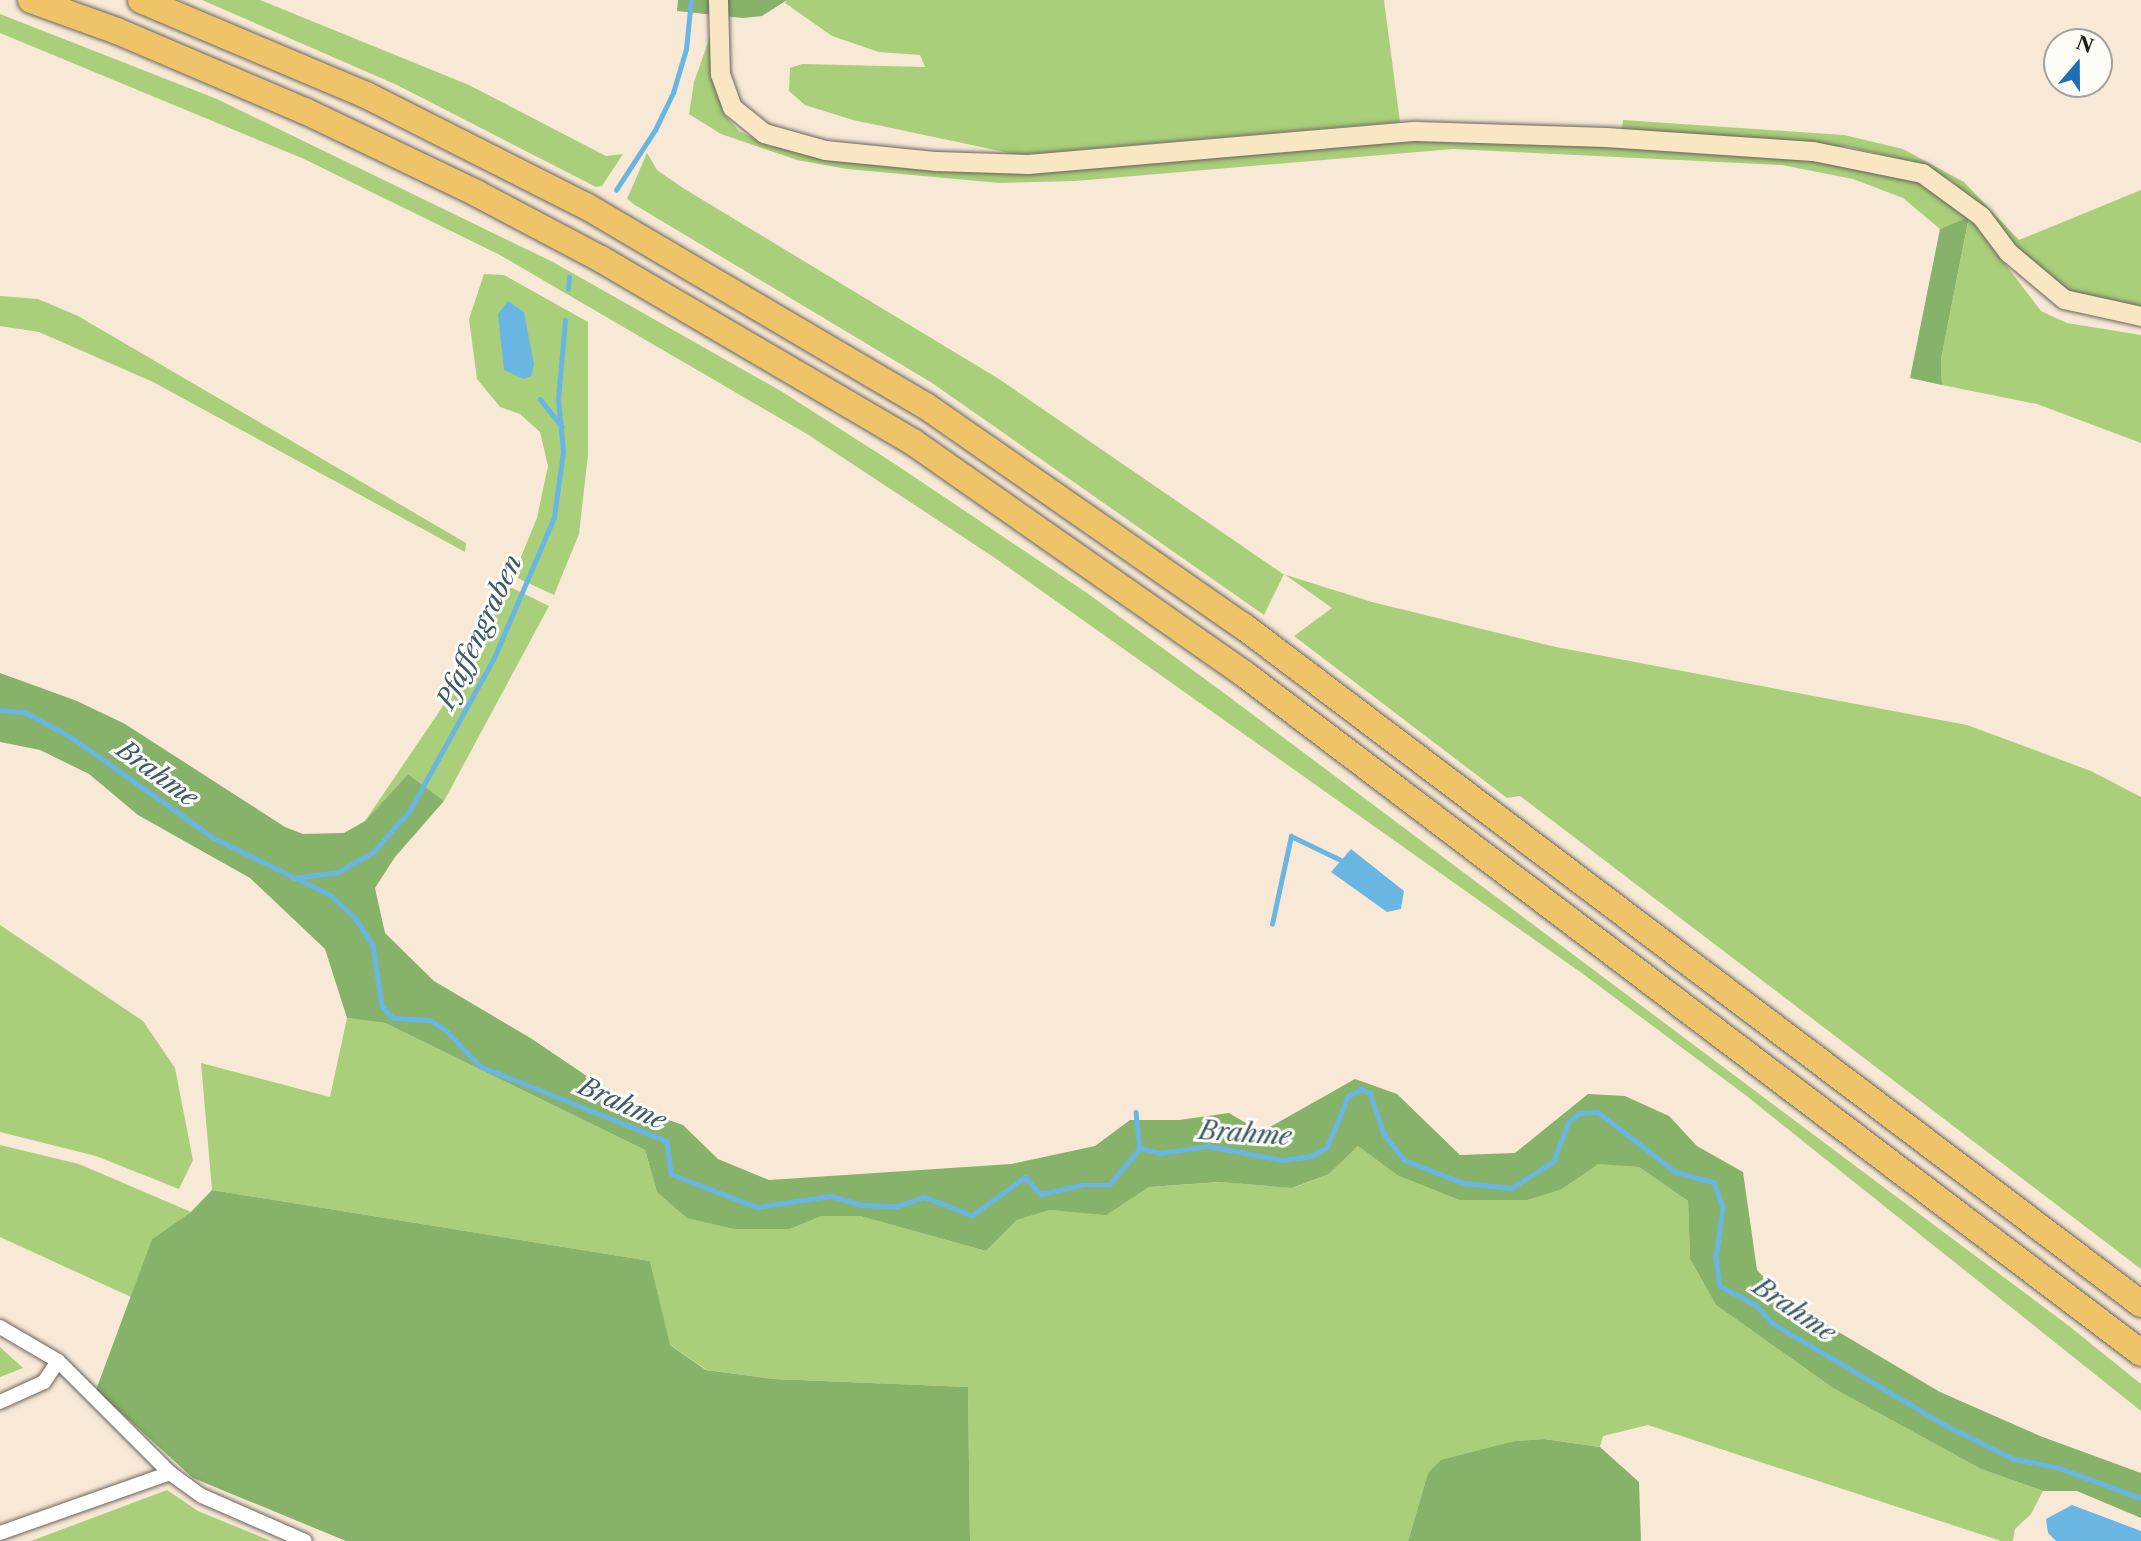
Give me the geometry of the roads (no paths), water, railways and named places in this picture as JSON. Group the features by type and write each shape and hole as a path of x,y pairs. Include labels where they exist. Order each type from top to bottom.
{"highway":[{"path":"31,0 117,31 305,111 568,241 914,442 1243,673 2141,1353"},
{"path":"141,0 366,95 586,206 926,407 1243,626 2141,1304"}],"street":[{"path":"718,0 720,74 732,107 764,133 825,149 936,161 1028,164 1416,131 1606,137 1813,151 1922,173 1981,216 2008,252 2064,299 2141,316"},
{"path":"0,1327 58,1361 170,1473 202,1496 305,1541"},
{"path":"0,1402 44,1382 58,1361"},
{"path":"0,1533 170,1473"}],"water":[{"path":"508,301 524,312 534,365 531,376 524,379 504,370 498,314"},
{"path":"1351,849 1404,891 1401,909 1387,912 1331,872"},
{"path":"2072,1505 2141,1531 2141,1541 2056,1541 2048,1533 2046,1519"}],"waterway":[{"name":"Pfaffengraben","path":"616,190 655,130 673,93 686,49 691,0"},
{"name":"Pfaffengraben","path":"568,289 569,277"},
{"name":"Pfaffengraben","path":"293,878 338,872 373,852 410,810 494,658 554,517 563,452 558,399 565,320"},
{"path":"540,399 562,426"},
{"name":"Brahme","path":"0,710 25,712 71,737 214,838 331,895 356,919 373,945 382,1006 393,1018 431,1020 446,1030 480,1066 667,1141 671,1174 757,1207 831,1196 862,1205 897,1206 925,1197 972,1215 1025,1177 1041,1194 1081,1185 1109,1185 1140,1148 1160,1153 1208,1146 1283,1160 1311,1156 1327,1147 1348,1096 1361,1089 1370,1093 1384,1134 1404,1160 1464,1183 1511,1188 1553,1162 1568,1123 1579,1113 1598,1112 1676,1172 1714,1182 1723,1207 1716,1258 1720,1286 1756,1305 1772,1323 1945,1425 2014,1459 2057,1467 2141,1498"},
{"path":"1272,924 1291,836 1341,860"},
{"path":"1136,1112 1140,1148"}]}
